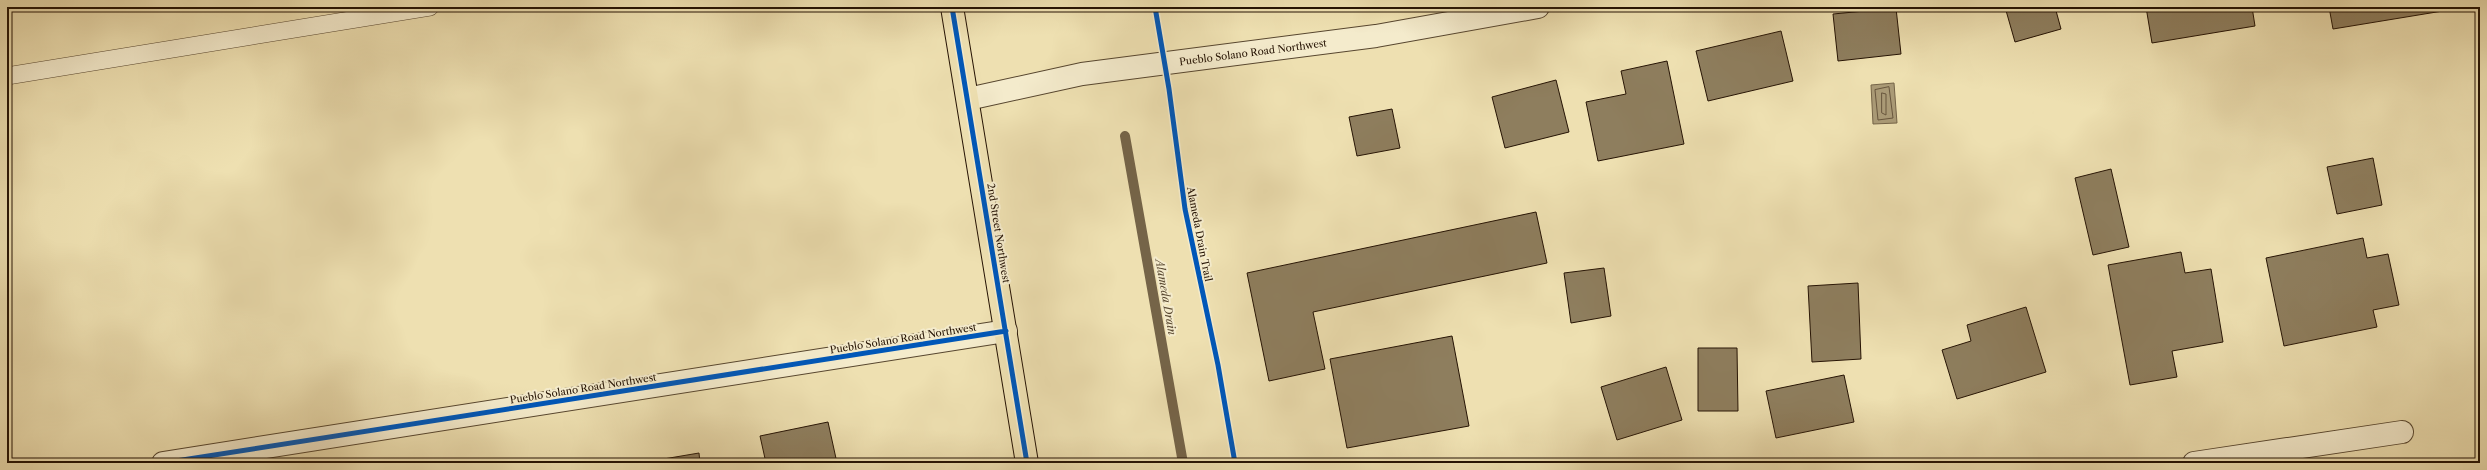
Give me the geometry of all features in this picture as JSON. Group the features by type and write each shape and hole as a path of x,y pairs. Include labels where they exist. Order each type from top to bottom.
{"main road":[{"name":"2nd Street Northwest","path":"952,7 1028,463"}],"street":[{"name":"Pueblo Solano Road Northwest","path":"968,99 1082,74 1376,36 1538,7"},
{"name":"Pueblo Solano Road Northwest","path":"163,463 1006,330"},
{"path":"2194,463 2402,432"}],"lane":[{"path":"7,76 430,7"}],"water":[{"path":"1894,83 1897,123 1873,124 1871,85"}],"building":[{"path":"2005,7 2055,7 2061,29 2015,42"},
{"path":"2146,7 2252,7 2255,26 2152,43"},
{"path":"2329,7 2467,7 2333,29"},
{"path":"1896,8 1901,54 1838,61 1833,14"},
{"path":"1781,31 1793,81 1708,101 1696,51"},
{"path":"1667,61 1684,144 1598,161 1586,102 1626,94 1621,71"},
{"path":"1556,80 1569,132 1505,148 1492,97"},
{"path":"1392,109 1400,148 1357,156 1349,117"},
{"path":"2373,158 2382,205 2337,214 2327,167"},
{"path":"2111,169 2129,247 2093,255 2075,178"},
{"path":"1536,212 1547,263 1313,312 1325,369 1269,381 1247,273"},
{"path":"2363,238 2367,258 2388,254 2399,305 2373,310 2377,327 2284,346 2266,258"},
{"path":"2181,252 2185,273 2211,269 2223,342 2172,351 2177,377 2130,385 2108,265"},
{"path":"1604,268 1611,316 1571,323 1564,273"},
{"path":"1858,283 1861,359 1812,362 1808,286"},
{"path":"2026,307 2046,372 1957,399 1942,350 1971,341 1967,325"},
{"path":"1452,336 1469,426 1347,448 1330,359"},
{"path":"1698,348 1737,348 1738,411 1698,411"},
{"path":"1666,367 1682,420 1617,440 1601,387"},
{"path":"1844,375 1854,422 1776,438 1766,391"},
{"path":"828,422 837,463 766,463 760,436"},
{"path":"699,453 700,463 640,463"}],"waterway":[{"name":"Alameda Drain","path":"1125,136 1183,463"}],"cycle path":[{"path":"952,7 1027,463"},
{"name":"Alameda Drain Trail","path":"1155,7 1169,89 1185,209 1218,365 1235,463"},
{"path":"163,463 1006,331"}]}
